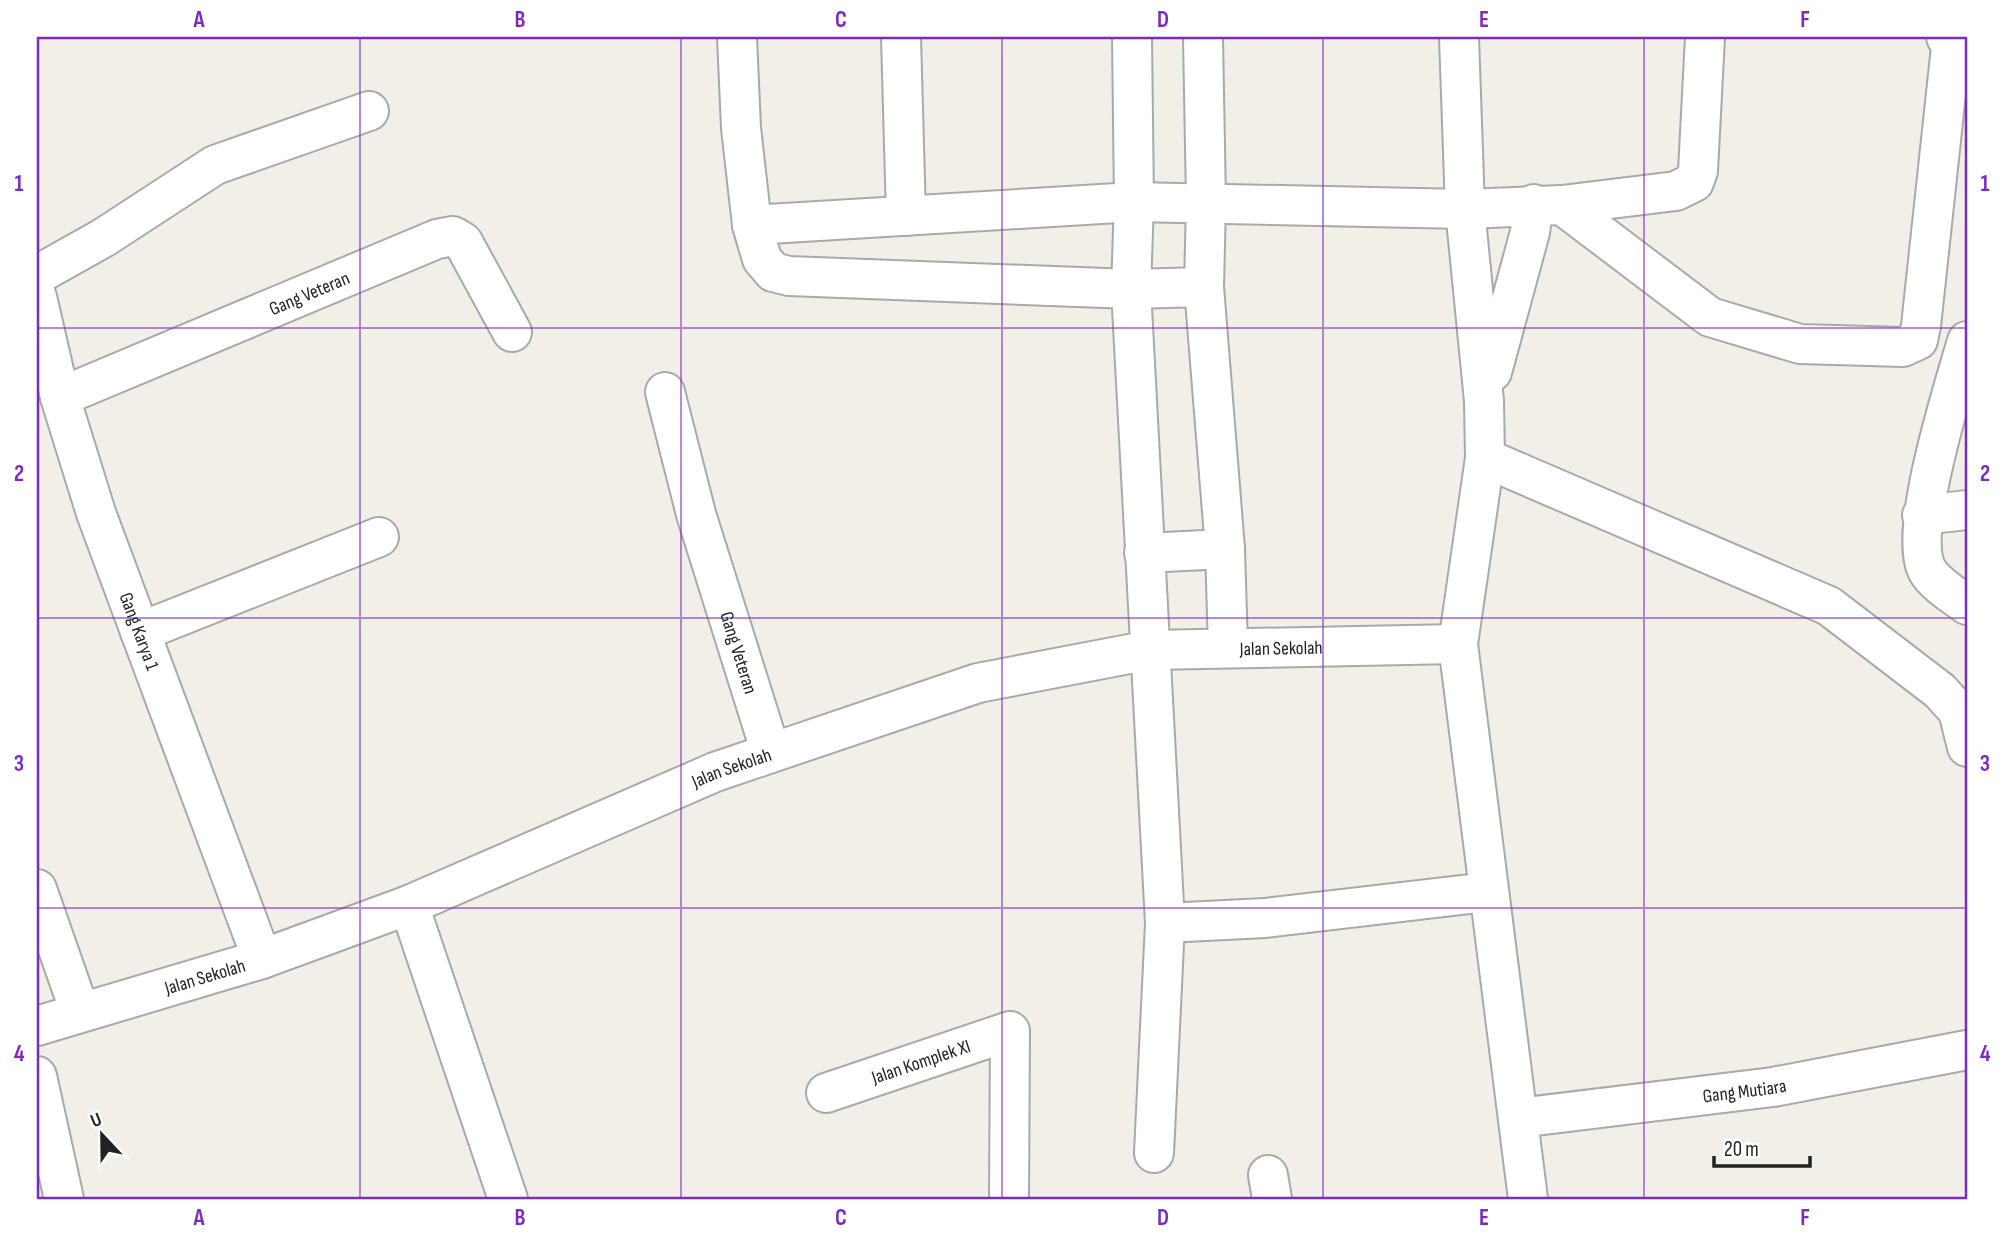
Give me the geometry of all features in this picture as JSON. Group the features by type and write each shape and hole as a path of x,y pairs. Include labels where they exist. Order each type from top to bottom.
{"street":[{"path":"737,37 741,128 752,225 762,259 773,272 789,276 1131,289 1203,287"},
{"path":"901,37 906,216"},
{"path":"1132,37 1134,202 1131,289 1165,923 1154,1153"},
{"path":"1203,37 1206,202 1203,287 1225,549 1228,648"},
{"path":"1459,37 1465,209 1484,401 1485,458 1458,644 1487,892 1528,1199"},
{"path":"752,225 1134,202 1465,209 1548,205 1676,191 1693,182 1699,171 1704,37"},
{"path":"1548,205 1710,317 1800,344 1903,347 1918,340 1921,326 1951,47 1946,37"},
{"path":"37,275 103,238 215,165 369,111"},
{"path":"1484,401 1513,285 1530,232 1548,205"},
{"name":"Gang Veteran","path":"60,397 437,239 453,236 463,242 512,332"},
{"name":"Gang Karya 1","path":"37,297 60,397 96,513 262,959"},
{"path":"1967,341 1922,515 1922,552 1928,571 1967,605"},
{"name":"Gang Veteran","path":"665,392 696,514 771,753"},
{"path":"1485,458 1829,606 1940,691 1958,711 1967,747"},
{"path":"1922,515 1967,510"},
{"path":"140,632 379,537"},
{"path":"1144,552 1225,549"},
{"name":"Jalan Sekolah","path":"37,1026 262,959 408,905 715,772 978,683 1150,650 1458,644"},
{"path":"37,889 80,1012"},
{"path":"1165,923 1265,918 1487,892"},
{"path":"408,905 508,1199"},
{"name":"Jalan Komplek XI","path":"826,1093 1007,1030 1011,1034 1009,1199"},
{"name":"Gang Mutiara","path":"1518,1118 1773,1087 1967,1050"},
{"path":"37,1076 64,1199"}]}
